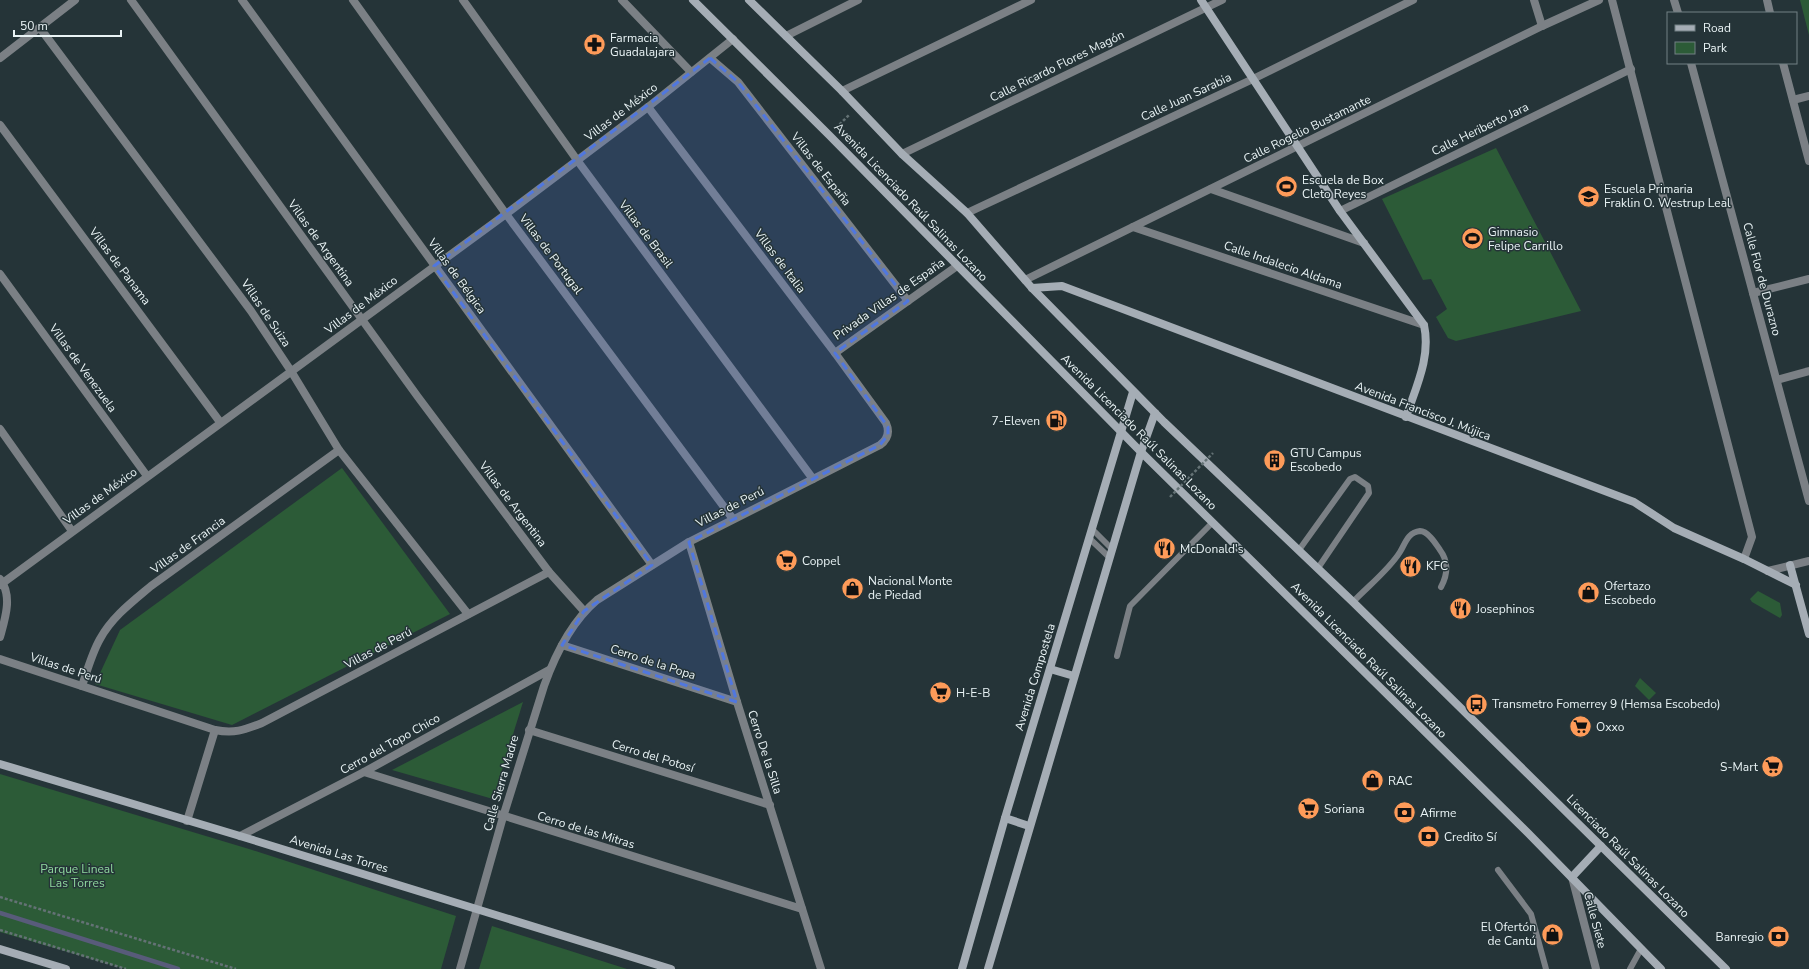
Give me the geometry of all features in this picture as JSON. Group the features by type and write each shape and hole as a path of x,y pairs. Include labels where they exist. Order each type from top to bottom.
{"street":[{"path":"0,58 75,0"},
{"name":"Villas de Argentina","path":"131,0 418,398 549,572 584,611"},
{"name":"Villas de Bélgica","path":"242,0 652,565"},
{"name":"Villas de Portugal","path":"353,0 506,214 733,519"},
{"name":"Villas de Brasil","path":"463,0 577,160 814,480"},
{"path":"622,0 691,72"},
{"name":"Avenida Licenciado Raúl Salinas Lozano","path":"693,0 829,135 1212,523 1572,877"},
{"name":"Avenida Licenciado Raúl Salinas Lozano","path":"749,0 842,91 902,154 966,213 1032,288 1133,392 1318,568 1514,759"},
{"path":"786,36 858,0"},
{"path":"842,91 1031,0"},
{"path":"1201,0 1299,146 1340,211 1424,325 1427,337 1426,356 1406,417"},
{"name":"Calle Ricardo Flores Magón","path":"902,154 1222,0"},
{"name":"Calle Juan Sarabia","path":"966,213 1253,79 1413,0"},
{"path":"1534,0 1542,26"},
{"name":"Calle Rogelio Bustamante","path":"1025,280 1542,26 1599,0"},
{"path":"1612,0 1752,537 1744,559"},
{"path":"1674,0 1678,12"},
{"path":"1767,0 1770,12"},
{"name":"Villas de Suiza","path":"40,28 232,284 291,371 340,450 468,614"},
{"name":"Villas de México","path":"1,582 506,214 648,108 733,39"},
{"name":"Villas de España","path":"710,58 738,82 908,300"},
{"name":"Calle Flor de Durazno","path":"1691,64 1777,380 1805,470 1809,501"},
{"path":"1783,64 1809,161"},
{"name":"Calle Heriberto Jara","path":"1340,211 1631,69"},
{"path":"1793,100 1809,96"},
{"name":"Villas de Italia","path":"648,108 835,353 886,423 889,432"},
{"name":"Villas de Panama","path":"0,125 220,422"},
{"path":"1211,189 1364,243"},
{"name":"Calle Indalecio Aldama","path":"1134,227 1424,325"},
{"name":"Privada Villas de España","path":"835,353 957,266"},
{"name":"Villas de Venezuela","path":"0,274 147,476"},
{"path":"1753,293 1809,279"},
{"name":"Avenida Francisco J. Mújica","path":"1032,288 1062,286 1634,502 1674,528 1744,559 1796,585"},
{"path":"1777,380 1809,371"},
{"name":"Avenida Compostela","path":"962,969 1004,818 1133,392"},
{"path":"988,969 1141,452 1155,413"},
{"path":"0,430 72,530"},
{"name":"Villas de Perú","path":"584,611 597,600 689,542 814,480 880,445 886,439 889,432"},
{"name":"Villas de Francia","path":"82,686 99,640 111,623 127,605 151,586 340,450"},
{"name":"Cerro De la Silla","path":"689,542 737,702 821,969"},
{"path":"1768,572 1809,560"},
{"path":"1790,565 1809,634"},
{"name":"Villas de Perú","path":"0,659 215,730 229,733 244,730 262,723 549,572"},
{"path":"0,637 7,606 6,595 1,582"},
{"name":"Calle Sierra Madre","path":"460,969 529,730 550,670 562,645 584,611"},
{"name":"Cerro de la Popa","path":"562,645 737,702"},
{"path":"1050,669 1074,676"},
{"name":"Cerro del Topo Chico","path":"240,836 364,772 550,670"},
{"path":"187,821 215,730"},
{"name":"Cerro del Potosí","path":"529,730 770,805"},
{"name":"Licenciado Raúl Salinas Lozano","path":"1514,759 1726,969"},
{"name":"Avenida Las Torres","path":"0,764 240,836 671,969"},
{"name":"Cerro de las Mitras","path":"364,772 503,817 802,909"},
{"path":"1004,818 1030,826"},
{"path":"1601,846 1572,877 1661,969"},
{"name":"Calle Siete","path":"1572,877 1596,969"},
{"path":"0,948 46,966 66,969"}],"lane":[{"path":"1299,550 1350,479 1355,477 1368,486 1369,493 1318,568"},
{"path":"1117,656 1130,606 1212,523"},
{"path":"1092,529 1112,549"},
{"path":"1353,602 1395,558 1408,537 1418,531 1422,531 1429,536 1443,554 1446,562 1446,578 1442,587"},
{"path":"1089,538 1110,558"},
{"path":"1498,870 1531,914 1546,969"},
{"path":"1630,969 1640,949"}],"path":[{"path":"829,135 857,107"},
{"path":"1170,497 1213,453"},
{"path":"0,897 236,969"},
{"path":"0,930 126,969"}],"highlighted area":[{"path":"710,58 738,82 908,301 835,353 888,427 888,435 880,445 689,542 737,702 562,645 584,611 652,565 434,266"}],"green space":[{"path":"1800,0 1809,0 1809,35"},
{"name":"Gimnasio Felipe Carrillo","path":"1496,148 1581,311 1456,341 1448,338 1436,317 1447,309 1431,279 1423,280 1382,199"},
{"path":"342,468 450,614 232,725 95,684 120,630"},
{"path":"1758,591 1780,603 1782,615 1780,618 1752,602 1750,599"},
{"path":"1640,678 1656,693 1649,700 1635,686"},
{"path":"523,702 493,799 392,770"},
{"name":"Parque Lineal Las Torres","path":"0,774 249,849 456,916 441,969 126,969 0,932"},
{"path":"492,926 627,969 479,969"}],"waterway":[{"path":"0,913 178,969"}],"place":[{"name":"Farmacia Guadalajara","path":"595,45"},
{"name":"Escuela de Box Cleto Reyes","path":"1287,187"},
{"name":"Escuela Primaria Fraklin O. Westrup Leal","path":"1589,196"},
{"name":"Gimnasio Felipe Carrillo","path":"1472,239"},
{"name":"7-Eleven","path":"1056,421"},
{"name":"GTU Campus Escobedo","path":"1274,460"},
{"name":"McDonald's","path":"1164,549"},
{"name":"Coppel","path":"787,561"},
{"name":"KFC","path":"1411,566"},
{"name":"Nacional Monte de Piedad","path":"853,588"},
{"name":"Ofertazo Escobedo","path":"1589,593"},
{"name":"Josephinos","path":"1460,609"},
{"name":"H-E-B","path":"940,693"},
{"name":"Transmetro Fomerrey 9 (Hemsa Escobedo)","path":"1477,704"},
{"name":"Oxxo","path":"1580,727"},
{"name":"S-Mart","path":"1773,767"},
{"name":"RAC","path":"1372,781"},
{"name":"Soriana","path":"1308,809"},
{"name":"Afirme","path":"1404,813"},
{"name":"Credito Sí","path":"1429,837"},
{"name":"El Ofertón de Cantú","path":"1552,934"},
{"name":"Banregio","path":"1779,937"}]}
